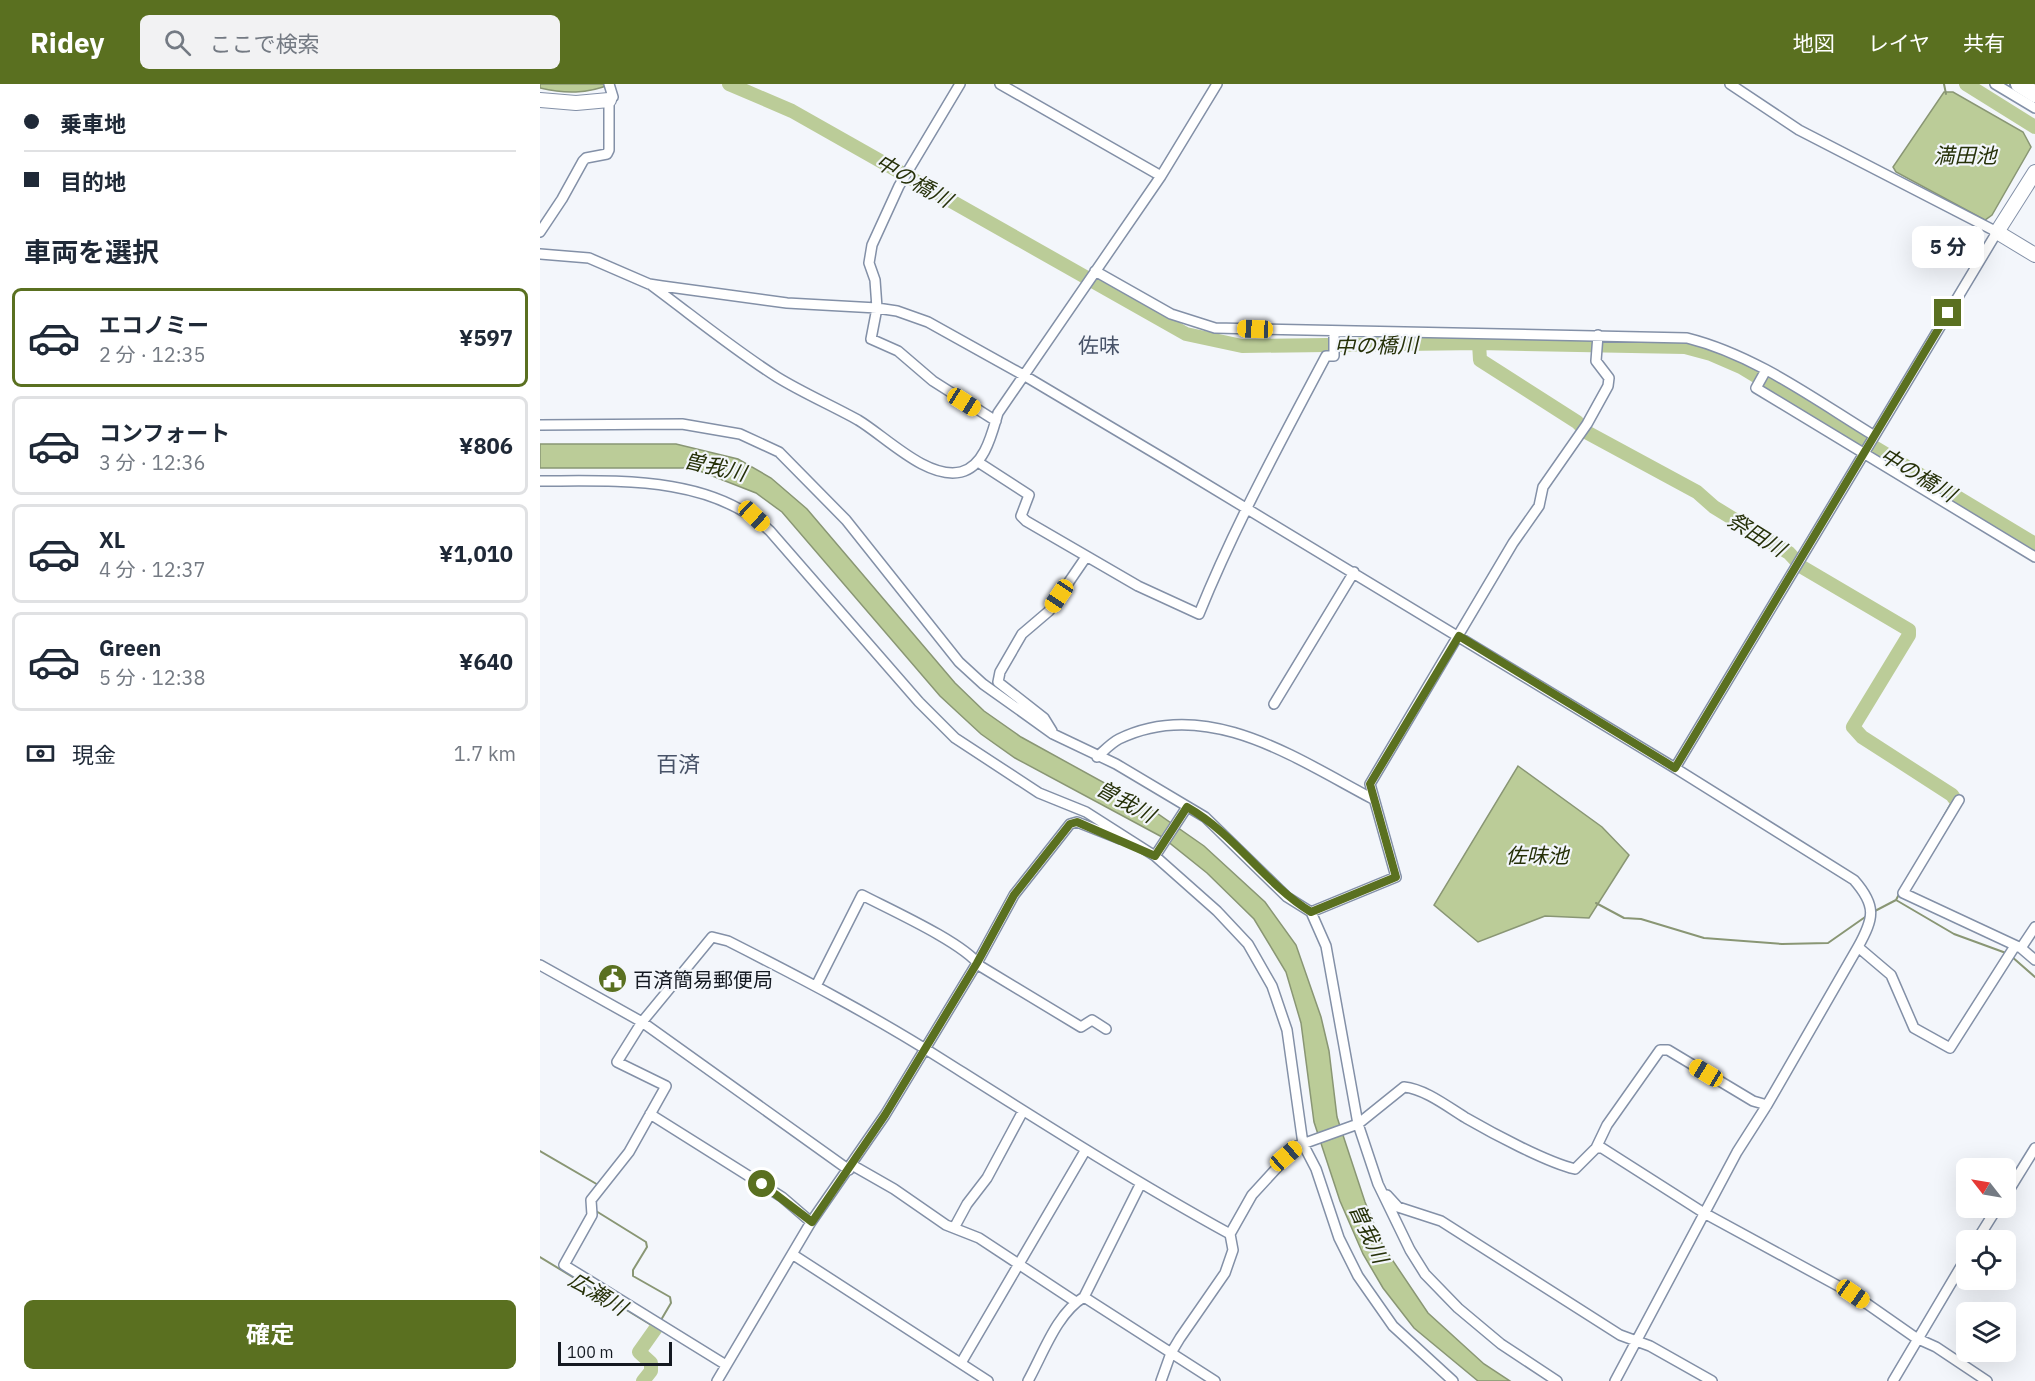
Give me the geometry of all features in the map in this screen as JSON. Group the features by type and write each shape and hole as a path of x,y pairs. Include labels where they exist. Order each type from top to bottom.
{"highway":[{"path":"2020,84 2035,93"}],"street":[{"path":"960,84 898,186 872,245 869,263 874,280 877,308 871,339 898,351 933,381 996,421"},
{"path":"1000,84 1161,176"},
{"path":"540,254 589,258 649,284 777,378 858,421 928,468 958,473 978,462 995,428 998,413 1161,176 1217,84"},
{"path":"1730,84 1799,130 1997,232 2035,255"},
{"path":"1995,84 2035,108"},
{"path":"540,100 576,103 610,92 608,154 586,158 583,161 540,232"},
{"path":"1675,768 1863,452 2035,172"},
{"path":"1095,271 1143,300 1191,322 1215,328 1687,338 1726,351 1766,372 1873,436"},
{"path":"649,284 787,303 877,308 897,311 928,322 1025,376 1354,572 1854,880 1869,898 1871,910 1870,921 1858,947 1767,1105 1737,1152 1615,1381"},
{"path":"978,462 1029,495 1021,516 1138,586 1198,614 1246,508 1326,356 1334,354 1334,332"},
{"path":"1311,912 1396,877 1372,800 1370,784 1513,543 1539,506 1543,487 1587,424 1608,386 1609,378 1596,360 1598,336"},
{"path":"1766,372 1756,387 2035,557"},
{"path":"540,425 682,424 740,434 779,452 800,470 846,520 959,662 983,684 1053,734 1116,764 1186,809 1205,817 1287,897 1311,912 1326,946 1357,1125 1377,1184 1410,1250 1434,1285 1501,1344 1557,1381"},
{"path":"540,481 621,483 690,490 751,513 770,531 861,633 919,702 956,738 1039,793 1086,812 1139,847"},
{"path":"1053,734 1044,718 998,682 1000,672 1022,634 1049,611 1086,556"},
{"path":"1274,704 1354,572"},
{"path":"1097,756 1118,740 1159,727 1200,725 1259,741 1372,800"},
{"path":"1959,800 1903,893 2018,947 2035,960"},
{"path":"1157,854 1186,809"},
{"path":"717,1381 792,1254 850,1168 977,963 1014,895 1070,824 1077,822 1157,854 1240,935 1266,972 1287,1030 1307,1142 1339,1238 1358,1276 1394,1326 1453,1381"},
{"path":"816,986 862,895 937,934 975,958 977,963 1080,1027 1092,1020 1106,1029"},
{"path":"1858,947 1891,975 1914,1028 1950,1048 2018,947 2035,927"},
{"path":"726,1365 564,1265 592,1215 591,1200 628,1152 666,1086 617,1062 642,1022 712,937 728,940 816,986 924,1048 1140,1185 1230,1234"},
{"path":"540,965 642,1022 850,1168 954,1228 979,1238 1020,1266 1080,1299 1215,1381"},
{"path":"1161,1381 1171,1353 1225,1273 1233,1250 1230,1234 1252,1195 1286,1156 1307,1142 1357,1125 1398,1090 1412,1088 1483,1128 1575,1169 1596,1148 1607,1125 1660,1050 1668,1050 1753,1101 1767,1105"},
{"path":"954,1228 967,1204 987,1178 998,1153 1023,1112"},
{"path":"650,1114 782,1197 812,1222"},
{"path":"1596,1148 1602,1148 1704,1213 1853,1294 1916,1338 1936,1347 1987,1381"},
{"path":"2016,1179 2035,1148"},
{"path":"961,1363 1020,1266 1085,1151"},
{"path":"1377,1184 1398,1207 1441,1221 1620,1335 1638,1340 1712,1381"},
{"path":"1028,1381 1054,1333 1080,1299 1140,1185"},
{"path":"792,1254 988,1381"},
{"path":"1893,1381 1916,1338 1956,1274"}],"water":[{"path":"540,84 611,84 593,90 567,92 540,88"},
{"name":"満田池","path":"1944,92 1953,92 2023,132 2031,147 1992,215 1985,220 1896,172 1893,167"},
{"name":"曽我川","path":"540,444 676,444 738,459 771,478 807,509 955,683 984,711 1021,737 1148,807 1204,846 1265,902 1296,945 1321,1017 1329,1051 1337,1117 1365,1202 1383,1246 1428,1313 1484,1364 1510,1381 1478,1381 1414,1328 1383,1288 1363,1254 1340,1201 1314,1122 1301,1023 1286,972 1254,919 1207,873 1162,837 1015,758 981,734 940,696 782,512 756,493 692,468 540,468"},
{"name":"佐味池","path":"1518,766 1602,827 1629,855 1589,918 1545,916 1478,942 1434,905"}],"waterway":[{"name":"中の橋川","path":"729,84 792,111 1186,334 1242,346 1479,343 1685,347 1711,354 1741,367 2035,544"},
{"path":"1944,84 1946,94"},
{"path":"1966,84 2035,127"},
{"name":"祭田川","path":"1479,343 1480,360 1577,422 1588,433 1697,492 1714,507 1789,553 1802,567 1909,630 1909,635 1853,727 1862,737 1954,798"},
{"path":"1941,821 1954,798"},
{"path":"1873,912 1896,900 1909,875"},
{"path":"1896,900 1954,934 2006,953"},
{"path":"1596,903 1624,918 1641,919 1704,938 1782,944 1828,943 1868,915"},
{"path":"2011,956 2035,977"},
{"name":"広瀬川","path":"540,1151 600,1186"},
{"name":"広瀬川","path":"596,1211 646,1242 647,1247 633,1270 633,1276 670,1297 671,1303 661,1320"},
{"name":"広瀬川","path":"540,1257 656,1328 657,1325"},
{"name":"広瀬川","path":"643,1381 651,1371 651,1363 639,1352 656,1328"}],"place":[{"name":"百済簡易郵便局","path":"612,979"}],"district":[{"name":"佐味","path":"1099,345"},
{"name":"百済","path":"678,763"}],"route":[{"path":"762,1184 812,1222 885,1115 977,963 1014,895 1070,824 1077,822 1139,847 1155,856 1187,807 1205,817 1287,897 1311,912 1396,877 1372,800 1370,784 1459,636 1675,768 1948,313"}]}
